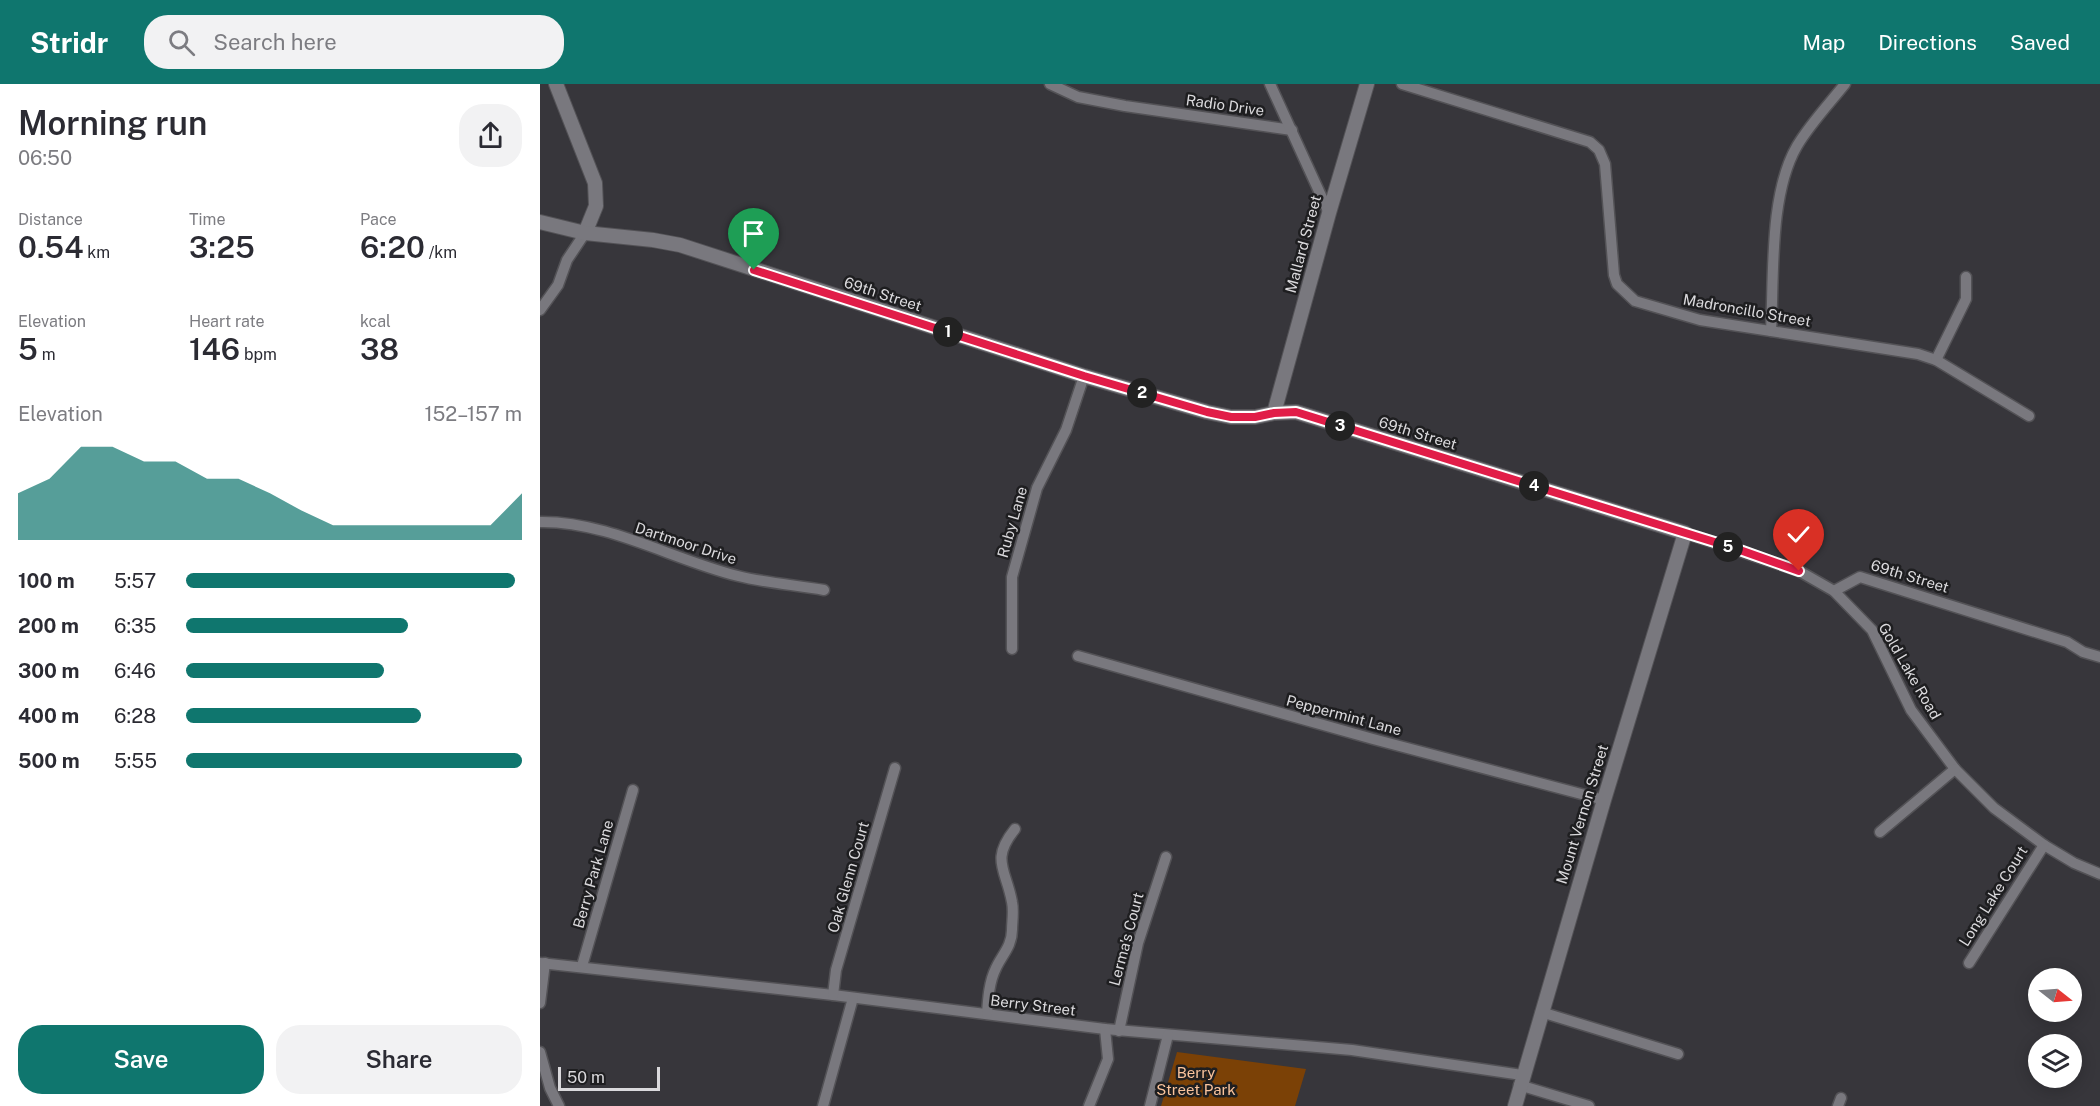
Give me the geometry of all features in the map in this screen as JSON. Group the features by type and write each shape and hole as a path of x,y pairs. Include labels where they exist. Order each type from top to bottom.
{"street":[{"path":"540,310 555,291 567,260 585,233 596,206 595,183 556,84"},
{"name":"Radio Drive","path":"1050,84 1078,97 1101,102 1292,129"},
{"path":"1270,84 1329,213"},
{"name":"Mallard Street","path":"1274,413 1367,84"},
{"name":"Madroncillo Street","path":"1401,84 1590,142 1599,150 1605,164 1614,275 1617,284 1635,301 1700,320 1918,354 1936,360 2029,416"},
{"path":"1771,331 1777,211 1783,177 1797,146 1845,84"},
{"name":"69th Street","path":"540,222 585,233 680,245 1084,376 1231,417 1255,417 1296,412 1799,571 1833,591 1860,578 2067,642 2083,652 2100,657"},
{"path":"1936,360 1966,299 1966,277"},
{"name":"Ruby Lane","path":"1012,649 1012,577 1036,488 1066,430 1084,376"},
{"name":"Dartmoor Drive","path":"540,522 566,523 595,529 738,576 824,590"},
{"name":"Mount Vernon Street","path":"1515,1106 1684,533"},
{"name":"Gold Lake Road","path":"1833,591 1872,630 1911,710 1955,769 1994,808 2074,863 2100,874"},
{"name":"Peppermint Lane","path":"1078,656 1377,740 1604,800"},
{"name":"Oak Glenn Court","path":"833,995 836,970 895,768"},
{"path":"1880,832 1955,769"},
{"name":"Berry Park Lane","path":"582,966 633,790"},
{"path":"987,1014 988,997 995,969 1007,952 1012,934 1012,904 1002,870 1001,853 1004,842 1015,829"},
{"name":"Long Lake Court","path":"1969,963 2044,844"},
{"name":"Lerma's Court","path":"1119,1031 1138,943 1166,857"},
{"path":"540,1003 542,963"},
{"name":"Berry Street","path":"542,963 833,995 1119,1031 1352,1050 1521,1080 1589,1106"},
{"path":"823,1106 854,998"},
{"path":"1541,1012 1678,1054"},
{"path":"1089,1106 1108,1059 1105,1029"},
{"path":"1150,1106 1168,1035"},
{"path":"540,1052 550,1088 559,1106"}],"green space":[{"name":"Berry Street Park","path":"1177,1052 1306,1069 1295,1106 1161,1106"}],"route":[{"path":"754,270 1084,376 1207,412 1231,417 1255,417 1296,412 1737,549 1799,571"}]}
